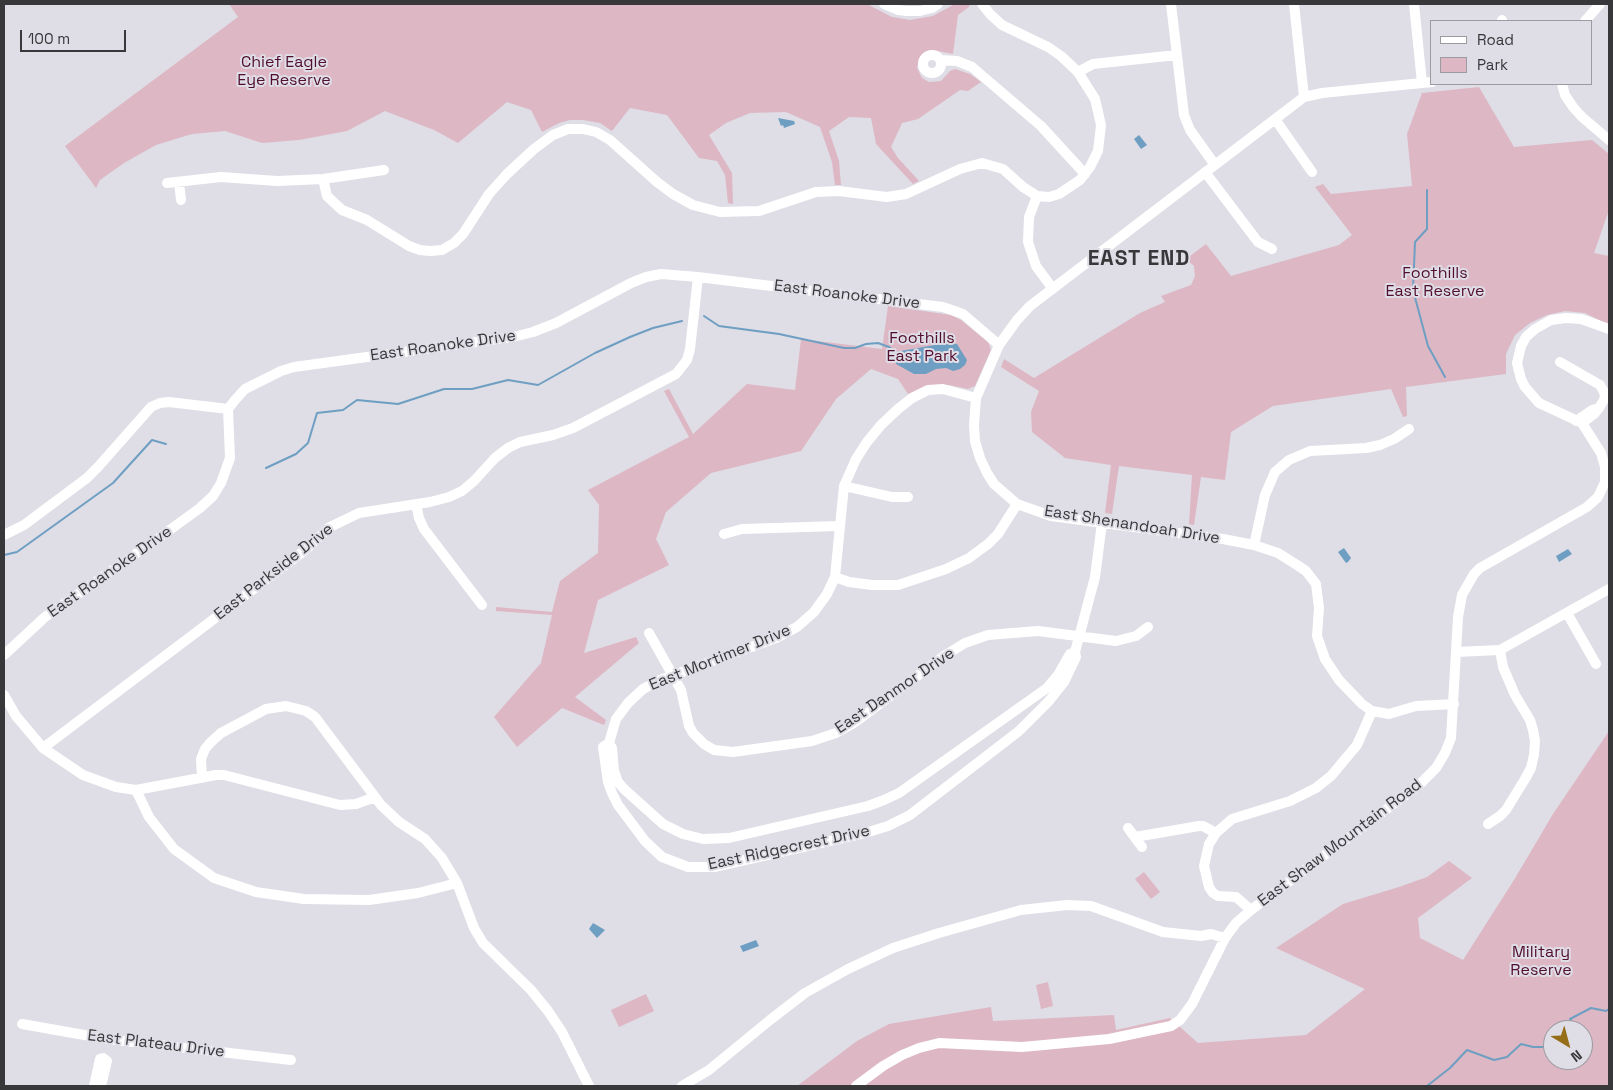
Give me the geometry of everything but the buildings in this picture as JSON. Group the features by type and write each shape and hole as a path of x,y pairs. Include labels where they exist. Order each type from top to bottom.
{"street":[{"path":"884,4 898,10 920,11 932,8 938,4"},
{"path":"323,179 327,196 342,210 367,220 409,246 430,251 442,250 454,243 463,234 489,194 507,174 534,148 553,135 568,129 583,129 596,132 610,140 673,194 693,205 720,212 759,210 816,192 839,191 887,197 906,194 960,169 982,163 1003,168 1023,187 1037,196 1049,197 1059,194 1074,186 1085,174 1098,151 1101,125 1095,99 1078,72 1054,52 1002,25 982,4"},
{"path":"1171,4 1184,115 1187,123 1215,165"},
{"path":"1294,4 1304,97"},
{"path":"1414,4 1427,83"},
{"path":"1586,20 1600,4"},
{"path":"1078,72 1092,64 1177,56"},
{"path":"941,60 957,61 972,67 1041,126 1085,174"},
{"name":"East Shenandoah Drive","path":"1372,711 1362,704 1339,680 1325,659 1317,636 1319,608 1316,584 1306,571 1278,554 1254,544 1051,516 1017,504 994,484 980,458 975,441 976,398 999,345 1030,306 1304,97 1322,93 1427,83"},
{"path":"1562,85 1565,95 1573,107 1609,140"},
{"path":"1275,119 1312,172"},
{"path":"167,183 231,177 277,182 323,179 384,170"},
{"path":"1206,172 1258,242 1272,249"},
{"path":"178,182 181,200"},
{"path":"1037,196 1029,217 1028,242 1036,266 1053,289"},
{"name":"East Roanoke Drive","path":"4,654 45,616 160,537 200,508 213,496 221,483 230,458 228,409 245,389 271,374 288,369 513,337 533,332 556,323 631,283 661,274 943,307 963,314 999,345"},
{"name":"East Parkside Drive","path":"44,748 304,551 330,527 359,513 449,497 462,491 495,458 508,448 520,442 573,428 676,374 687,360 690,349 698,277"},
{"path":"1560,362 1600,385 1605,398 1594,414 1579,422 1552,411 1539,403 1531,395 1518,371 1517,363 1521,346 1526,337 1535,329 1551,320 1581,319 1609,329"},
{"name":"East Mortimer Drive","path":"609,743 616,719 628,702 643,688 672,675 776,638 797,627 814,612 827,594 835,577 844,486 856,458 866,442 881,425 912,398 928,390 943,389 976,398"},
{"path":"4,535 24,524 87,478 103,462 138,419 151,407 169,402 228,409"},
{"name":"East Shaw Mountain Road","path":"856,1086 902,1055 939,1043 1022,1046 1109,1039 1171,1026 1180,1020 1192,1004 1225,938 1236,923 1425,780 1436,768 1451,738 1458,617 1462,595 1474,574 1480,568 1587,507 1598,497 1604,482 1605,452 1579,422"},
{"path":"1254,544 1265,495 1276,472 1289,460 1310,451 1380,446 1409,429"},
{"path":"844,486 892,497 908,496"},
{"path":"416,504 418,518 424,529 482,606"},
{"path":"835,577 849,582 872,585 898,585 946,569 969,558 988,544 998,534 1017,504"},
{"name":"East Ridgecrest Drive","path":"1074,652 1070,654 1058,675 1047,688 899,792 868,806 729,838 703,839 683,834 663,824 624,789 618,782 614,771 612,748 609,743 604,746 604,761 612,794 645,841 662,857 688,867 714,867 865,833 888,826 910,815 1019,731 1050,701 1064,682 1076,657 1074,652 1096,577 1102,523"},
{"path":"724,534 742,529 839,526"},
{"path":"1456,652 1500,650 1609,589"},
{"path":"1567,613 1596,664"},
{"name":"East Danmor Drive","path":"649,633 681,690 687,718 693,733 704,744 714,750 733,752 812,741 836,734 854,723 944,656 965,644 988,635 1038,631 1116,641 1136,636 1148,627"},
{"path":"1488,824 1506,810 1525,779 1535,748 1530,720 1515,695 1503,667 1500,650"},
{"path":"4,695 16,716 44,748 83,775 116,787 136,790 216,775 232,777 340,805 356,804 375,798"},
{"path":"1251,910 1236,897 1218,896 1209,887 1204,866 1205,857 1209,844 1216,833 1232,819 1290,801 1316,788 1357,745 1372,711 1389,714 1416,706 1454,704"},
{"path":"202,778 201,759 205,749 221,733 266,709 286,706 306,711 321,723 375,798 389,813 434,848 450,869 474,928 483,943 531,990 548,1011 562,1032 588,1086"},
{"path":"136,790 149,817 174,849 214,878 256,892 304,899 369,900 418,893 457,883"},
{"path":"1135,837 1199,826 1203,826 1216,833"},
{"path":"1128,828 1142,847"},
{"path":"682,1086 709,1070 806,993 848,969 893,948 1021,910 1068,905 1091,906 1163,932 1201,936 1210,934 1225,938"},
{"name":"East Plateau Drive","path":"22,1024 108,1039 292,1060"},
{"path":"101,1086 107,1061 104,1058 108,1039"},
{"path":"94,1086 100,1059 104,1058"}],"green space":[{"name":"Chief Eagle Eye Reserve","path":"229,4 867,4 892,17 910,20 933,16 955,4 970,4 969,7 958,15 953,54 933,50 925,52 920,57 917,68 922,78 929,82 941,81 950,71 955,69 970,74 981,82 968,91 960,90 918,119 902,123 891,147 898,158 919,181 913,184 876,144 871,118 849,117 829,131 839,161 841,185 835,185 832,162 820,127 786,112 750,113 726,123 709,135 732,173 733,204 728,203 725,175 717,161 699,158 667,115 630,108 612,131 600,123 570,120 559,123 542,132 531,110 507,102 458,143 434,130 385,111 347,131 299,140 262,143 225,131 192,134 156,145 124,163 100,180 96,188 65,146 238,17"},
{"name":"Foothills East Reserve","path":"1479,87 1514,147 1592,140 1609,154 1609,210 1594,253 1609,256 1609,325 1585,313 1565,311 1547,315 1530,323 1515,335 1506,354 1506,374 1406,387 1407,416 1403,417 1391,389 1273,406 1231,432 1225,480 1201,477 1194,525 1189,524 1192,475 1119,466 1112,514 1105,513 1111,465 1065,458 1032,432 1031,412 1039,391 1001,367 1004,359 1034,378 1140,313 1165,302 1161,296 1191,285 1195,276 1194,266 1186,259 1206,244 1231,276 1339,245 1352,235 1315,187 1323,184 1331,194 1412,186 1407,134 1422,93"},
{"name":"Foothills East Park","path":"888,306 951,315 961,320 988,342 991,350 975,386 968,389 949,385 936,385 908,394 898,379 871,369 836,399 801,451 711,473 666,512 656,539 669,565 598,600 584,653 636,637 639,643 575,697 606,720 604,725 562,708 517,747 494,717 541,663 552,615 496,611 496,607 552,612 560,581 598,553 599,505 588,490 689,437 664,391 669,389 693,434 747,384 795,390 801,339 882,349"},
{"name":"Military Reserve","path":"1609,731 1609,1086 797,1086 857,1041 889,1024 991,1007 993,1021 1114,1015 1116,1030 1170,1018 1198,1043 1306,1035 1365,989 1276,948 1343,904 1427,877 1449,861 1472,878 1418,918 1420,938 1463,960 1553,814"},
{"path":"1144,872 1160,892 1151,899 1135,879"},
{"path":"1048,982 1053,1006 1041,1009 1036,985"},
{"path":"646,994 654,1011 619,1027 611,1010"}],"water":[{"path":"778,118 794,121 795,124 784,128 783,125 781,126"},
{"path":"1139,135 1147,145 1141,149 1134,139"},
{"path":"946,343 957,344 967,360 960,369 953,371 946,368 936,369 926,374 914,374 896,364 895,352"},
{"path":"1344,548 1351,558 1346,563 1338,552"},
{"path":"1568,549 1572,554 1559,562 1556,556"},
{"path":"593,923 605,930 597,938 589,929"},
{"path":"756,940 759,946 743,952 740,946"}],"waterway":[{"path":"1427,190 1427,229 1415,242 1413,290 1428,346 1445,377"},
{"path":"704,316 719,326 779,334 844,348 855,348 866,344 878,343 889,347 895,352"},
{"path":"266,468 296,454 308,443 317,413 343,410 357,400 398,404 444,389 472,389 508,380 538,385 595,353 630,337 653,328 682,321"},
{"path":"4,555 17,552 113,483 152,440 166,444"},
{"path":"1571,1020 1591,1008 1606,1011 1609,1009"},
{"path":"1427,1086 1450,1068 1467,1050 1494,1060 1507,1057 1521,1044 1543,1047"}],"district":[{"name":"EAST END","path":"1139,259"}]}
